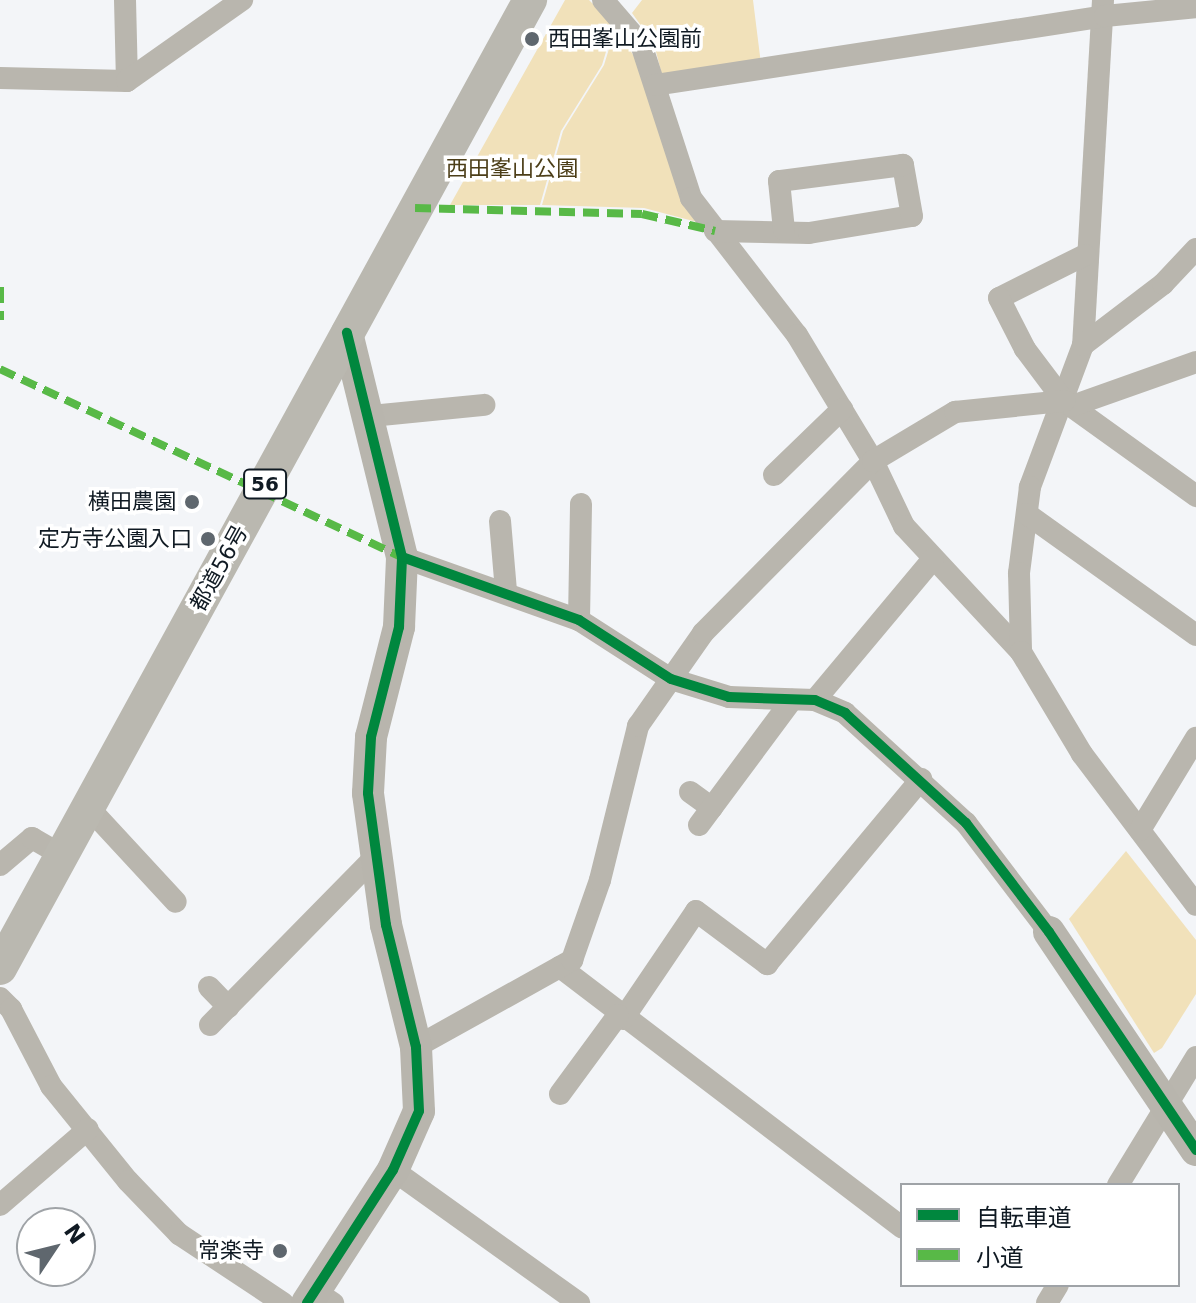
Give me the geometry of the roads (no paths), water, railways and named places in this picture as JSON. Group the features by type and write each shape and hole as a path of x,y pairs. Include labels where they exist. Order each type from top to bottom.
{"main road":[{"name":"都道56号","path":"0,968 530,0"}],"street":[{"path":"125,0 127,81"},
{"path":"0,78 127,81 242,0"},
{"path":"603,0 641,44 691,198 797,335 873,461 904,526 1021,652 1082,754 1196,905"},
{"path":"655,85 1104,8 1196,7"},
{"path":"1021,652 1019,573 1030,487 1068,403 1083,345 1085,255 1104,8"},
{"path":"715,231 784,230 809,233 912,216 903,165 779,181 784,230"},
{"path":"1083,345 1163,284 1196,249"},
{"path":"1085,255 999,298 1025,349 1068,403 1196,496"},
{"path":"319,1299 393,1170 419,1111 416,1047 386,925 368,763 376,713 394,661 402,557 371,416 347,333"},
{"path":"416,1047 572,960 600,880 638,726 703,633 873,461 955,412 1068,403 1196,362"},
{"path":"371,416 484,405"},
{"path":"774,475 842,409"},
{"path":"579,620 581,504"},
{"path":"1027,514 1196,635"},
{"path":"500,521 506,591"},
{"path":"402,557 506,591 579,620 671,679 729,697 803,700 845,713 966,823 1049,932 1164,1108 1196,1150"},
{"path":"690,792 705,817 803,700 933,559"},
{"path":"1140,830 1196,738"},
{"path":"560,1094 621,1017 696,911 767,964 921,779"},
{"path":"88,807 176,902"},
{"path":"0,865 32,838 62,855"},
{"path":"210,1025 376,856"},
{"path":"560,967 621,1017 900,1226"},
{"path":"209,987 228,1007"},
{"path":"0,998 11,1009 51,1086 179,1234 283,1303"},
{"path":"1119,1183 1196,1057"},
{"path":"0,1205 88,1129"},
{"path":"393,1170 579,1303"}],"place":[{"name":"西田峯山公園前","path":"532,39"},
{"name":"横田農園","path":"192,502"},
{"name":"定方寺公園入口","path":"208,539"},
{"name":"常楽寺","path":"280,1251"}],"park label":[{"name":"西田峯山公園","path":"512,169"}]}
